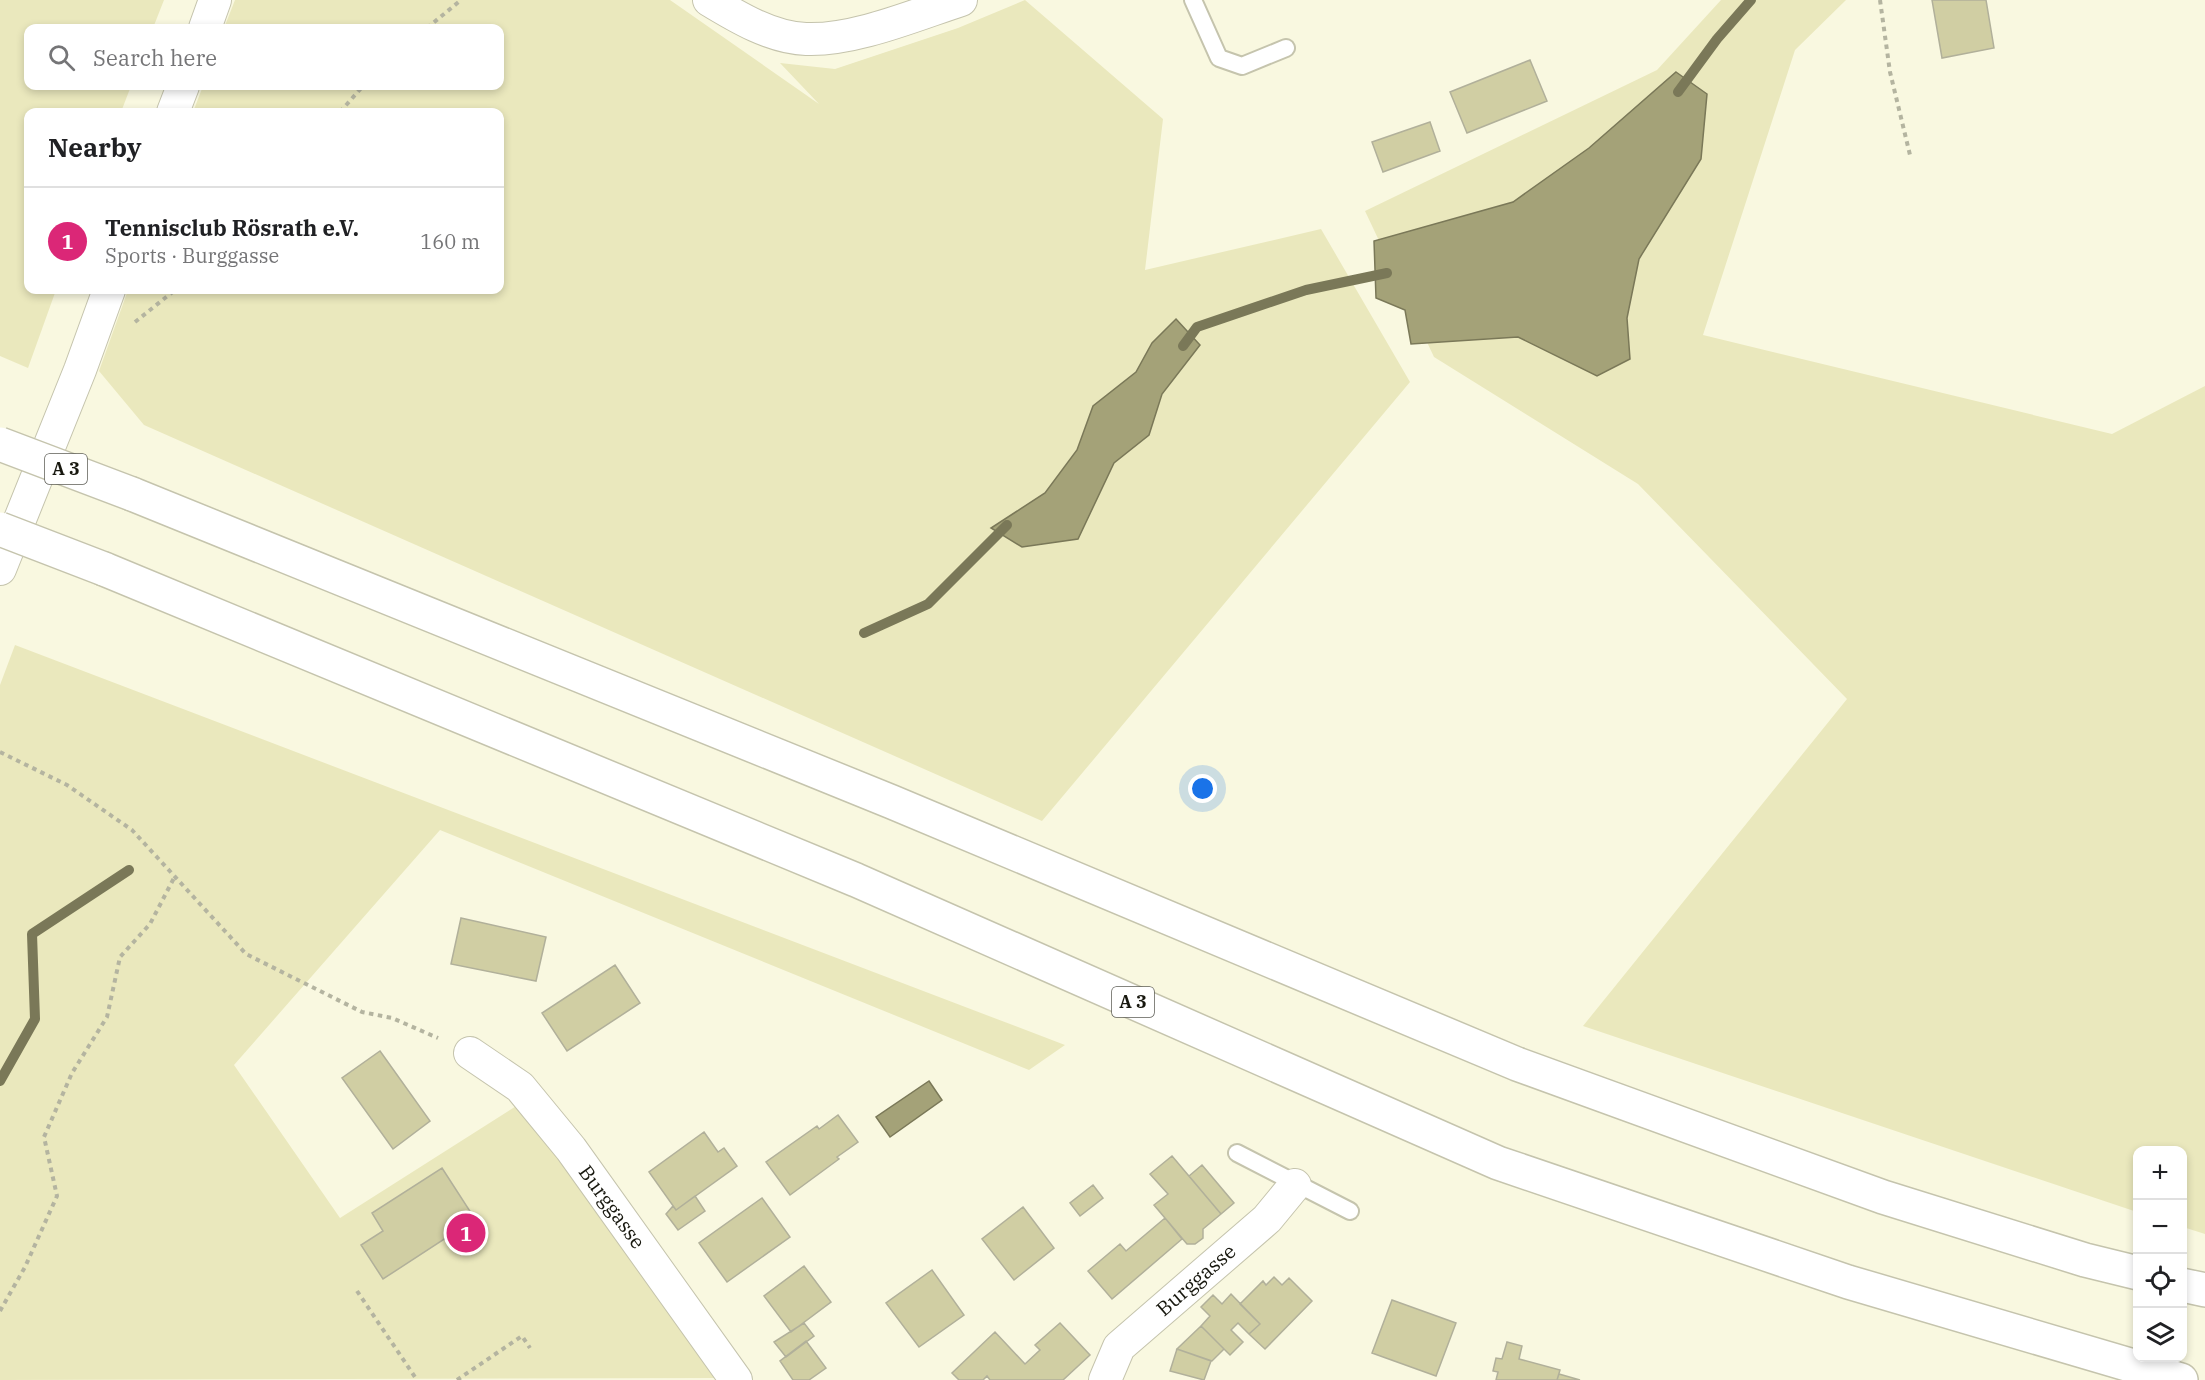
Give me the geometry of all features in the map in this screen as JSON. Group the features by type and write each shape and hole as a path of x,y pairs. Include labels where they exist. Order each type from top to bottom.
{"highway":[{"name":"A 3","path":"0,444 132,494 892,802 1517,1064 1883,1197 2085,1260 2133,1272"},
{"name":"A 3","path":"0,529 104,569 856,880 1498,1163 1848,1282 2181,1380"},
{"path":"2187,1285 2205,1290"}],"street":[{"path":"206,24 215,0"},
{"path":"709,0 751,25 805,39 863,32 961,0"},
{"path":"175,108 181,90"},
{"path":"0,569 108,294"},
{"name":"Burggasse","path":"470,1053 520,1087 549,1122 736,1380"},
{"name":"Burggasse","path":"1105,1380 1119,1347 1267,1219 1295,1185"}],"lane":[{"path":"1193,0 1219,58 1242,66 1286,48"},
{"path":"1237,1153 1295,1185 1350,1210"}],"path":[{"path":"432,24 461,0"},
{"path":"1880,0 1890,72 1910,155"},
{"path":"344,108 359,90"},
{"path":"0,752 67,785 132,830 246,954 362,1012 392,1018 470,1053"},
{"path":"0,1311 25,1267 57,1196 44,1137 72,1073 107,1017 120,957 150,924 174,878"},
{"path":"357,1291 417,1380"},
{"path":"457,1380 522,1336 530,1348"}],"shaded area":[{"path":"0,0 164,0 155,24 24,24 24,90 129,90 123,108 24,108 24,294 55,294 28,368 0,356"},
{"path":"235,0 670,0 819,104 780,63 835,69 958,28 1025,0 1163,119 1145,270 1321,229 1410,382 1042,821 144,425 99,371 127,294 504,294 504,108 195,108 201,90 504,90 504,24 226,24"},
{"path":"1721,0 1846,0 1795,50 1703,335 2112,434 2205,386 2205,1234 2187,1228 2187,1146 2133,1146 2133,1211 1583,1026 1847,699 1638,484 1434,357 1365,211 1657,70"},
{"path":"1676,72 1707,94 1701,159 1639,259 1627,318 1630,359 1597,376 1518,337 1411,344 1405,310 1376,298 1374,241 1513,202 1589,148"},
{"path":"1176,319 1200,345 1162,394 1149,435 1114,463 1078,539 1022,547 991,528 1045,493 1077,450 1093,406 1136,372 1152,343"},
{"path":"15,645 1065,1045 1029,1070 440,830 234,1065 340,1218 521,1103 717,1378 0,1380 0,685"},
{"path":"929,1081 942,1100 890,1137 876,1117"}],"building":[{"path":"1932,0 1986,0 1994,48 1942,58"},
{"path":"1530,60 1547,101 1467,133 1450,92"},
{"path":"1430,122 1440,151 1383,172 1372,142"},
{"path":"461,918 546,937 536,981 451,964"},
{"path":"615,965 640,1003 567,1051 542,1013"},
{"path":"380,1051 430,1121 393,1149 342,1078"},
{"path":"838,1115 858,1142 790,1195 766,1162 817,1126 819,1129"},
{"path":"704,1132 718,1152 724,1148 737,1166 676,1210 649,1172"},
{"path":"1172,1156 1221,1214 1203,1229 1203,1238 1195,1244 1187,1244 1154,1205 1168,1194 1150,1174"},
{"path":"1202,1165 1234,1203 1221,1214 1189,1176"},
{"path":"442,1168 475,1219 383,1279 361,1245 383,1231 372,1213"},
{"path":"1093,1185 1103,1198 1080,1216 1070,1203"},
{"path":"695,1196 705,1211 678,1230 666,1214 673,1206 676,1210"},
{"path":"762,1198 790,1237 727,1282 699,1243"},
{"path":"1023,1207 1054,1248 1014,1280 982,1239"},
{"path":"1165,1218 1182,1239 1112,1299 1088,1271 1120,1244 1126,1251"},
{"path":"804,1266 831,1302 791,1332 764,1296"},
{"path":"932,1270 964,1315 919,1347 886,1303"},
{"path":"1274,1277 1282,1285 1289,1278 1312,1301 1265,1349 1249,1334 1260,1324 1240,1304 1263,1281 1266,1285"},
{"path":"1231,1294 1260,1324 1249,1334 1238,1323 1231,1330 1243,1342 1230,1355 1201,1326 1210,1316 1201,1307 1213,1295 1222,1304"},
{"path":"1392,1300 1456,1323 1436,1376 1372,1353"},
{"path":"804,1323 814,1336 786,1357 774,1342"},
{"path":"1060,1323 1090,1355 1063,1380 990,1380 987,1376 983,1380 959,1380 952,1373 995,1332 1025,1364 1040,1350 1035,1345"},
{"path":"1201,1326 1224,1349 1212,1361 1177,1349"},
{"path":"806,1341 826,1368 809,1380 793,1380 780,1361"},
{"path":"1507,1342 1522,1346 1519,1359 1560,1370 1557,1380 1496,1380 1498,1372 1493,1371 1496,1358 1502,1359"},
{"path":"1177,1349 1211,1361 1204,1380 1170,1371"},
{"path":"1559,1374 1580,1380 1557,1380"}],"waterway":[{"path":"1678,92 1717,39 1751,0"},
{"path":"1183,346 1197,327 1306,290 1387,273"},
{"path":"864,633 928,604 1007,525"},
{"path":"0,1081 35,1019 32,934 129,870"}],"place":[{"name":"Tennisclub Rösrath e.V.","path":"466,1233"}]}
